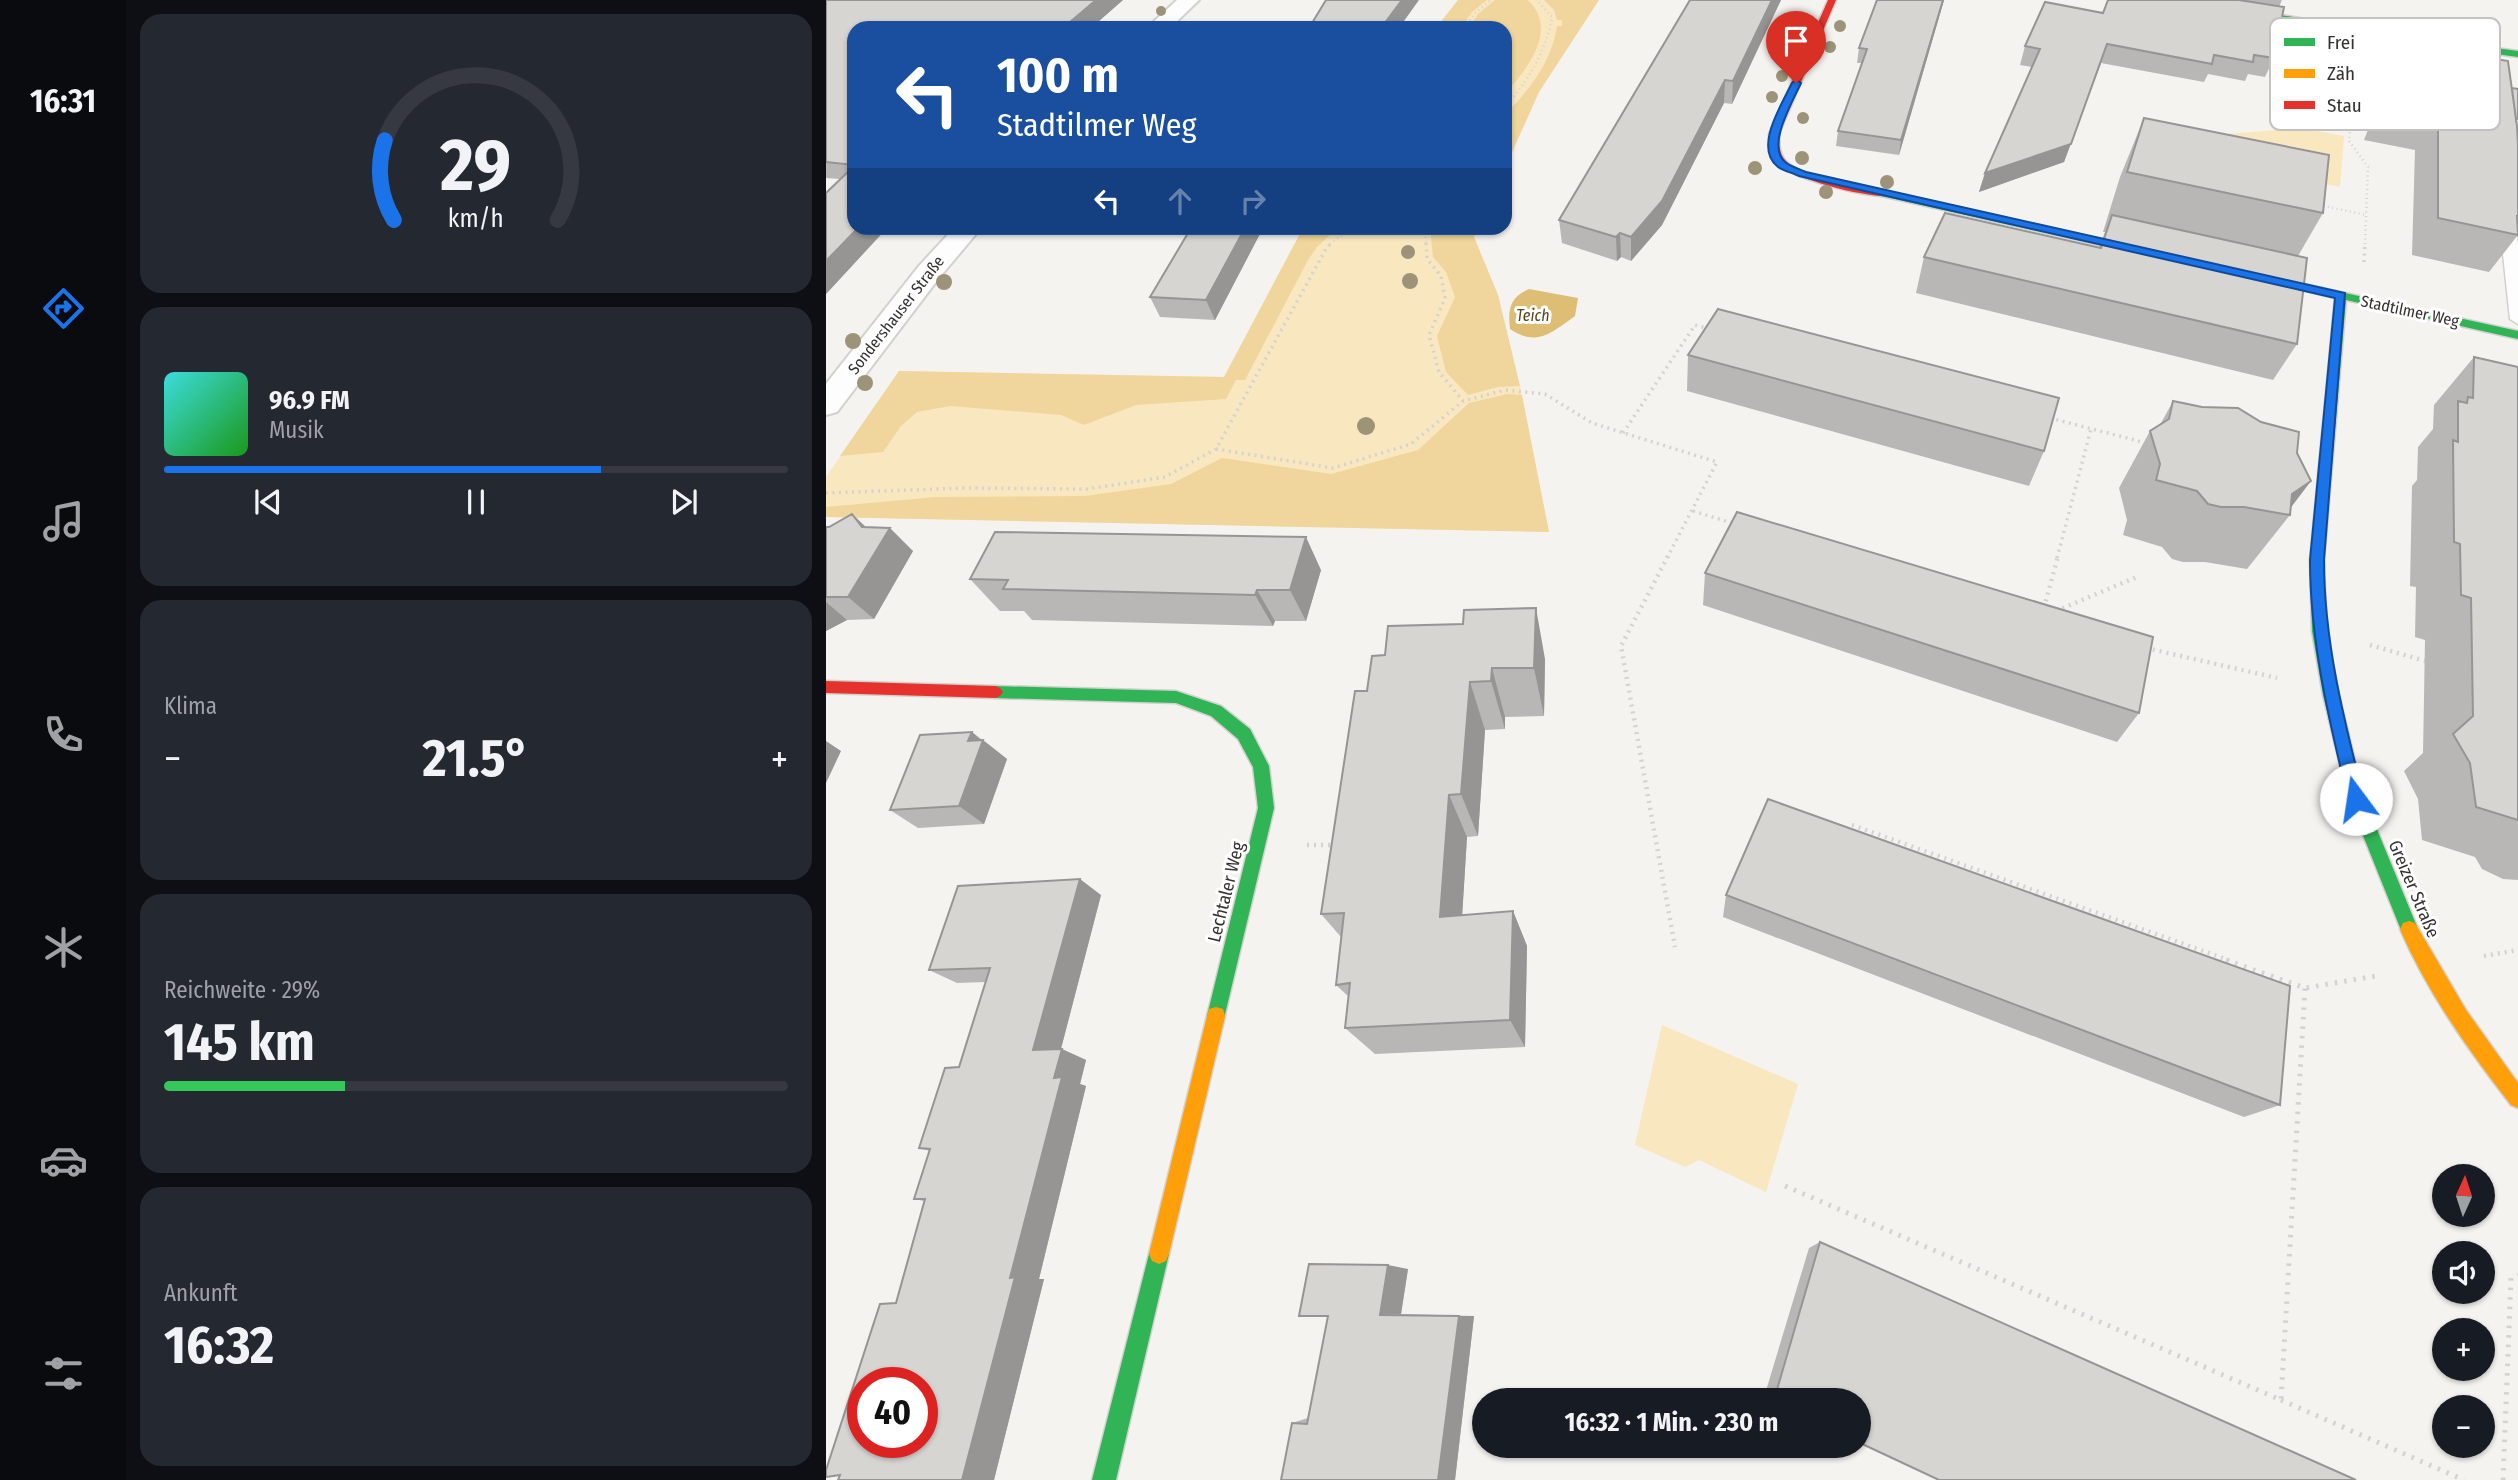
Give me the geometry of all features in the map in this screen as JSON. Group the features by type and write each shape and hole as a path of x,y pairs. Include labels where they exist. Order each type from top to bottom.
{"street":[{"path":"1165,21 1189,0"},
{"path":"1832,0 1774,134 1773,150 1780,164 1816,178 2164,256"},
{"path":"2176,0 2282,18"},
{"path":"2500,56 2518,54"},
{"name":"Sondershauser Straße","path":"826,405 929,272 962,235"},
{"name":"Stadtilmer Weg","path":"2232,271 2518,335"},
{"name":"Greizer Straße","path":"2341,296 2317,560 2319,631 2330,695 2356,799 2404,920 2428,966 2478,1045 2518,1098"},
{"name":"Lechtaler Weg","path":"826,687 1176,697 1199,702 1222,712 1247,737 1263,765 1267,787 1266,808 1104,1480"}],"lane":[{"path":"2505,197 2518,319"}],"path":[{"path":"1470,21 1491,0"},
{"path":"1512,99 1529,80 1546,49 1552,17 1537,0"},
{"path":"2349,130 2348,141 2368,167 2364,263"},
{"path":"2314,204 2365,215"},
{"path":"826,493 964,488 1087,489 1166,477 1216,449 1326,247 1342,235"},
{"path":"1425,235 1427,259 1441,276 1445,298 1429,335 1438,372 1463,401"},
{"path":"1623,433 1695,325 1721,332"},
{"path":"1216,449 1334,468 1411,444 1463,401 1505,390 1545,394 1592,423 1717,462 1621,646 1675,947"},
{"path":"2039,415 2157,446"},
{"path":"2042,616 2091,429"},
{"path":"1693,511 1744,527"},
{"path":"2054,611 2139,576"},
{"path":"2319,631 2441,665"},
{"path":"2138,645 2288,680"},
{"path":"1852,825 2305,988 2281,1401"},
{"path":"1785,1186 2464,1480"},
{"path":"2502,1480 2511,1278 2518,1275"}],"shaded area":[{"path":"1458,0 1599,0 1539,92 1512,152 1512,21 1442,21"},
{"path":"1458,0 1487,0 1466,21 1442,21"},
{"path":"1495,0 1528,0 1537,12 1541,24 1536,49 1512,85 1512,21 1474,21"},
{"path":"1544,0 1599,0 1539,92 1512,152 1512,107 1545,63 1557,26 1562,26 1562,20 1557,20 1554,10"},
{"path":"2312,130 2344,136 2340,187 2221,163 2226,134"},
{"path":"1299,235 1475,235 1498,295 1520,386 1549,532 826,517 826,477 899,371 1224,377"},
{"path":"1299,235 1330,235 1308,260 1245,380 1236,380 1226,399 1136,405 1084,425 1061,415 950,406 917,412 901,426 883,452 840,456 899,371 1224,377"},
{"path":"1431,235 1475,235 1498,295 1520,386 1498,387 1468,395 1446,372 1437,336 1455,297 1446,272 1433,257"},
{"path":"1507,394 1522,395 1549,532 826,517 826,507 936,497 1085,496 1171,484 1222,458 1331,474 1418,450 1469,403"},
{"path":"1662,1025 1798,1084 1766,1192 1699,1160 1685,1167 1635,1145"}],"water":[{"name":"Teich","path":"1529,289 1578,298 1575,316 1544,336 1528,337 1510,329 1511,305 1517,296"}],"building":[{"path":"826,0 1096,0 1071,21 847,21 847,164 826,162"},
{"path":"1326,0 1402,0 1386,21 1313,21"},
{"path":"1690,0 1772,0 1733,81 1725,80 1662,201 1631,237 1620,233 1616,237 1559,220"},
{"path":"1877,0 1943,0 1901,140 1838,131 1867,49 1859,48"},
{"path":"2108,0 2239,0 2284,7 2282,18 2270,18 2270,57 2254,55 2253,62 2214,55 2212,64 2107,44 2071,144 1985,173 2040,49 2025,46 2045,2 2103,13"},
{"path":"2500,60 2508,61 2517,126 2518,235 2438,218 2438,130 2500,130"},
{"path":"2512,88 2518,89 2516,120"},
{"path":"2144,118 2329,155 2323,213 2127,172"},
{"path":"847,173 847,235 851,235 826,261 826,193"},
{"path":"1945,213 2101,248 2112,215 2307,258 2297,344 1924,257"},
{"path":"1187,235 1241,235 1206,300 1150,297"},
{"path":"1718,309 2059,398 2044,451 1688,355"},
{"path":"2474,357 2518,367 2518,820 2476,807 2470,763 2453,734 2473,716 2471,598 2461,595 2460,544 2454,542 2453,440 2458,442 2458,401 2467,403 2468,397 2473,398"},
{"path":"2173,401 2202,407 2238,408 2261,422 2299,432 2297,453 2311,481 2292,494 2290,515 2208,504 2197,491 2156,480 2160,464 2150,431 2169,419"},
{"path":"1737,512 2153,637 2139,713 1705,573"},
{"path":"852,514 862,527 890,528 848,597 826,597 826,527"},
{"path":"995,532 1306,537 1290,590 1257,590 1255,595 1003,589 1008,580 970,579"},
{"path":"1536,608 1534,668 1492,668 1491,681 1470,682 1461,794 1449,795 1440,917 1513,911 1510,1020 1345,1028 1350,983 1336,985 1344,913 1321,914 1355,691 1367,691 1372,656 1385,655 1388,626 1463,624 1464,610"},
{"path":"972,732 968,741 983,740 959,806 890,810 920,735"},
{"path":"1768,799 2290,986 2280,1105 1726,895"},
{"path":"1080,879 1033,1050 1062,1049 1054,1078 1062,1077 1010,1278 1015,1277 962,1480 838,1480 840,1475 826,1477 826,1470 847,1405 847,1458 938,1458 938,1367 860,1367 880,1304 896,1303 925,1199 914,1199 930,1149 919,1148 945,1068 959,1067 990,968 929,970 958,886"},
{"path":"1820,1242 2356,1480 1939,1480 1871,1448 1871,1388 1777,1388"},
{"path":"1309,1264 1388,1265 1380,1315 1459,1316 1438,1480 1281,1480 1292,1423 1307,1424 1328,1316 1299,1316"}],"traffic: fast":[{"path":"2176,0 2283,18"},
{"path":"2500,52 2518,54"},
{"path":"1885,194 2150,253"},
{"path":"2254,276 2518,335"},
{"path":"2341,296 2317,560 2319,631 2331,695 2356,798 2409,929"},
{"path":"995,692 1176,697 1216,711 1244,734 1261,766 1266,808 1216,1016"},
{"path":"1104,1480 1159,1254"}],"traffic: slow":[{"path":"2409,929 2459,1016 2518,1098"},
{"path":"1159,1254 1216,1016"}],"traffic: jam":[{"path":"1832,0 1774,134 1775,151 1780,161 1799,173 1885,194"},
{"path":"826,687 995,692"}],"route":[{"path":"1796,83 1774,134 1773,150 1780,164 1803,174 2341,296 2317,560 2317,603 2330,695 2356,799"}]}
